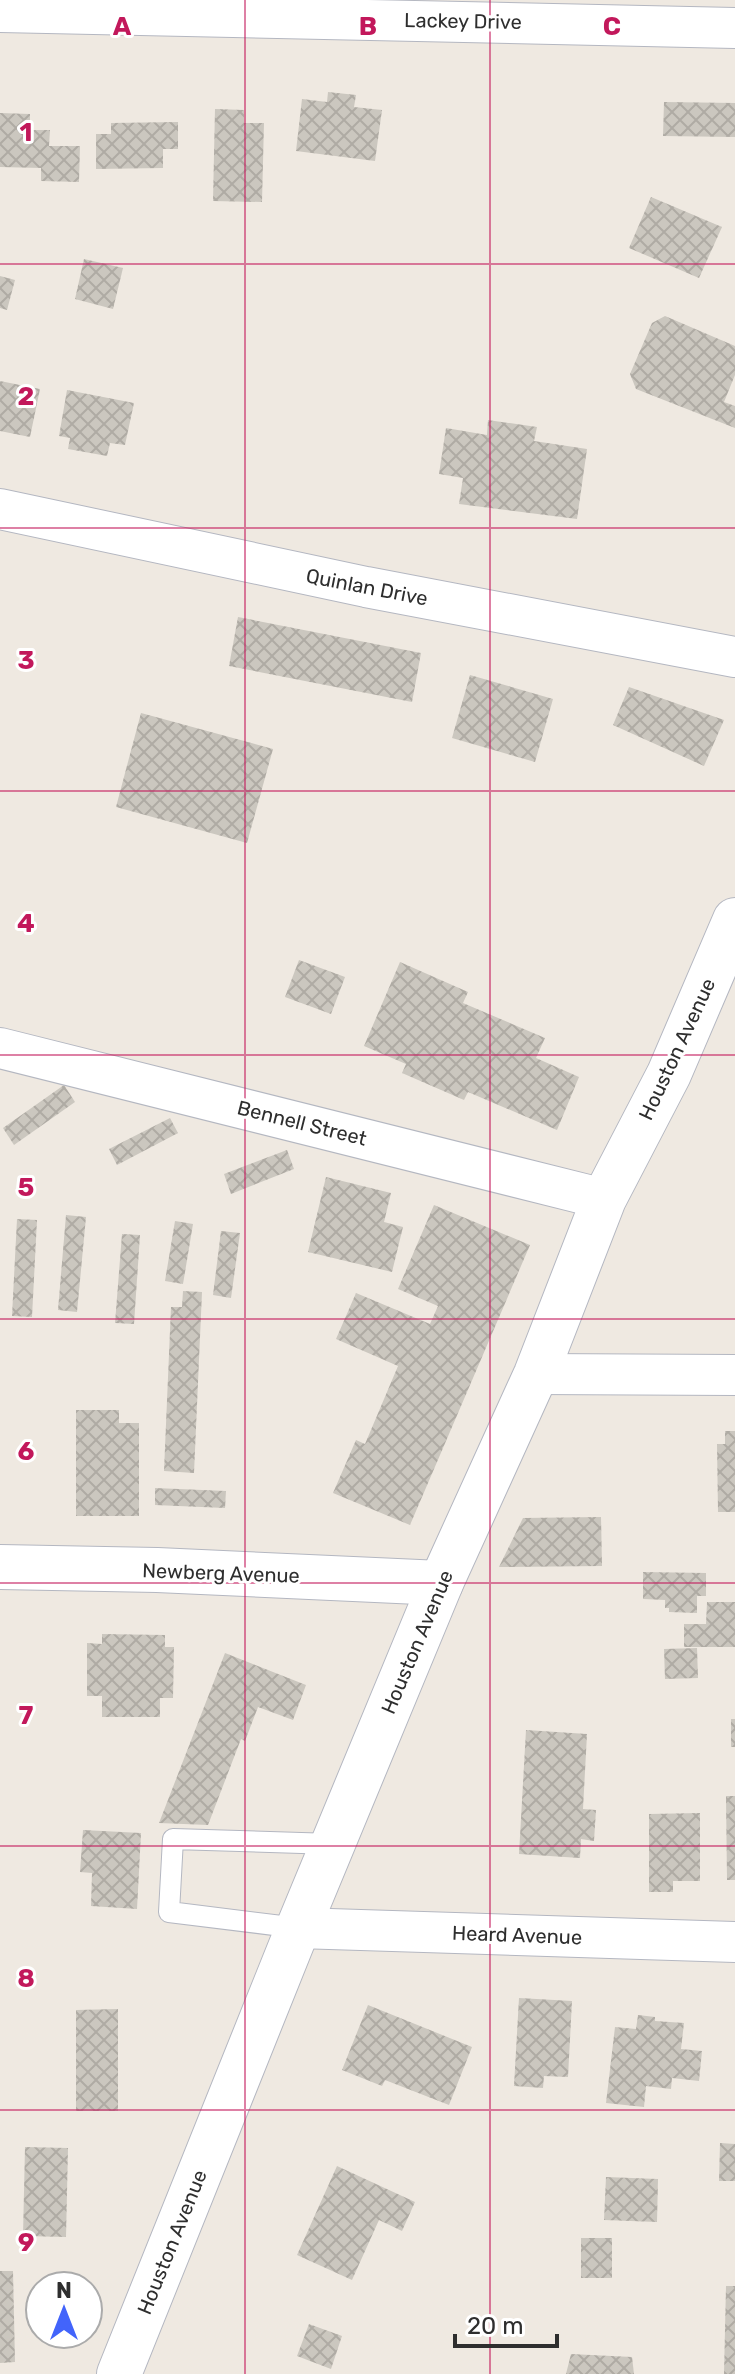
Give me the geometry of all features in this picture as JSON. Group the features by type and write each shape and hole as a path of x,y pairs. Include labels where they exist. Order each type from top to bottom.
{"street":[{"name":"Lackey Drive","path":"0,12 735,28"},
{"name":"Quinlan Drive","path":"0,509 366,587 735,657"},
{"name":"Houston Avenue","path":"119,2374 441,1583 536,1374 604,1199 669,1074 735,920"},
{"name":"Bennell Street","path":"0,1048 604,1199"},
{"path":"536,1374 735,1375"},
{"name":"Newberg Avenue","path":"0,1567 157,1570 441,1583"},
{"name":"Heard Avenue","path":"298,1928 735,1942"}],"lane":[{"path":"298,1928 169,1912 173,1839 333,1844"}],"building":[{"path":"328,92 356,95 354,107 382,110 375,161 296,151 302,99 327,102"},
{"path":"664,102 735,103 735,137 663,136"},
{"path":"215,109 244,110 244,123 264,123 262,202 213,201"},
{"path":"0,113 30,114 30,130 50,130 49,146 80,146 79,182 41,181 41,168 0,167"},
{"path":"178,122 178,149 163,149 163,168 96,169 96,134 111,134 111,123"},
{"path":"651,197 722,227 699,278 629,248"},
{"path":"84,259 123,268 113,309 75,299"},
{"path":"0,276 15,280 7,310 0,308"},
{"path":"665,316 735,346 735,375 724,402 735,406 735,428 636,389 630,374 652,323"},
{"path":"0,381 40,389 30,437 0,431"},
{"path":"67,390 134,403 125,445 110,443 107,456 68,449 70,438 59,436"},
{"path":"488,420 537,427 534,441 587,449 577,519 459,504 463,478 439,474 446,428 487,435"},
{"path":"238,617 421,653 412,702 229,666"},
{"path":"470,675 553,699 535,762 452,738"},
{"path":"629,687 724,720 704,766 613,725"},
{"path":"141,713 273,749 247,843 116,807"},
{"path":"299,960 345,977 331,1014 285,997"},
{"path":"400,962 468,992 463,1003 545,1038 536,1058 579,1077 557,1130 468,1092 464,1100 402,1073 406,1064 364,1046"},
{"path":"64,1085 75,1102 14,1145 3,1128"},
{"path":"170,1118 178,1133 117,1165 109,1149"},
{"path":"287,1150 294,1169 231,1194 224,1174"},
{"path":"326,1177 391,1193 384,1222 403,1227 392,1272 308,1252"},
{"path":"434,1205 530,1245 410,1525 333,1493 356,1440 365,1444 398,1366 336,1339 356,1293 430,1324 438,1306 398,1289"},
{"path":"66,1215 86,1217 77,1312 58,1310"},
{"path":"17,1219 37,1220 32,1317 12,1316"},
{"path":"175,1221 193,1224 183,1284 165,1281"},
{"path":"221,1231 240,1233 231,1298 213,1295"},
{"path":"122,1234 140,1235 134,1324 115,1323"},
{"path":"183,1291 202,1292 194,1473 164,1471 171,1307 182,1307"},
{"path":"76,1410 119,1410 119,1423 139,1423 139,1516 76,1516"},
{"path":"725,1431 735,1431 735,1512 718,1512 717,1444 725,1444"},
{"path":"155,1488 226,1491 225,1508 155,1505"},
{"path":"601,1517 602,1566 499,1567 523,1518"},
{"path":"643,1572 706,1573 706,1596 697,1596 697,1613 669,1612 669,1608 665,1608 665,1600 643,1599"},
{"path":"707,1602 735,1602 735,1647 684,1647 684,1624 706,1624"},
{"path":"102,1634 165,1635 165,1647 174,1647 173,1698 160,1698 160,1717 102,1717 102,1696 87,1696 87,1643 102,1644"},
{"path":"697,1648 698,1678 665,1679 664,1649"},
{"path":"225,1653 306,1685 293,1720 258,1707 245,1741 241,1739 208,1825 159,1823"},
{"path":"731,1719 735,1719 735,1747 731,1747"},
{"path":"526,1730 587,1734 583,1809 596,1810 594,1841 581,1839 580,1858 519,1854"},
{"path":"726,1796 735,1796 735,1880 727,1880"},
{"path":"700,1813 700,1881 673,1881 673,1892 649,1892 649,1814"},
{"path":"83,1830 141,1833 137,1909 91,1906 92,1873 80,1872"},
{"path":"519,1998 572,2001 568,2077 544,2076 543,2088 514,2086"},
{"path":"368,2005 472,2047 449,2105 385,2080 382,2086 342,2070"},
{"path":"118,2009 118,2111 76,2111 76,2010"},
{"path":"638,2015 655,2017 655,2021 684,2023 681,2049 702,2051 699,2081 672,2078 671,2089 646,2086 644,2107 606,2103 615,2027 636,2029"},
{"path":"720,2143 735,2144 735,2181 719,2181"},
{"path":"25,2147 68,2148 66,2237 23,2236"},
{"path":"337,2166 415,2202 402,2231 379,2220 352,2280 297,2255"},
{"path":"606,2177 658,2179 657,2222 604,2220"},
{"path":"581,2238 612,2238 612,2278 581,2278"},
{"path":"0,2271 13,2271 15,2362 0,2363"},
{"path":"726,2286 735,2286 735,2374 724,2374"},
{"path":"309,2324 342,2336 331,2369 297,2356"},
{"path":"571,2354 632,2357 634,2374 566,2374"}]}
